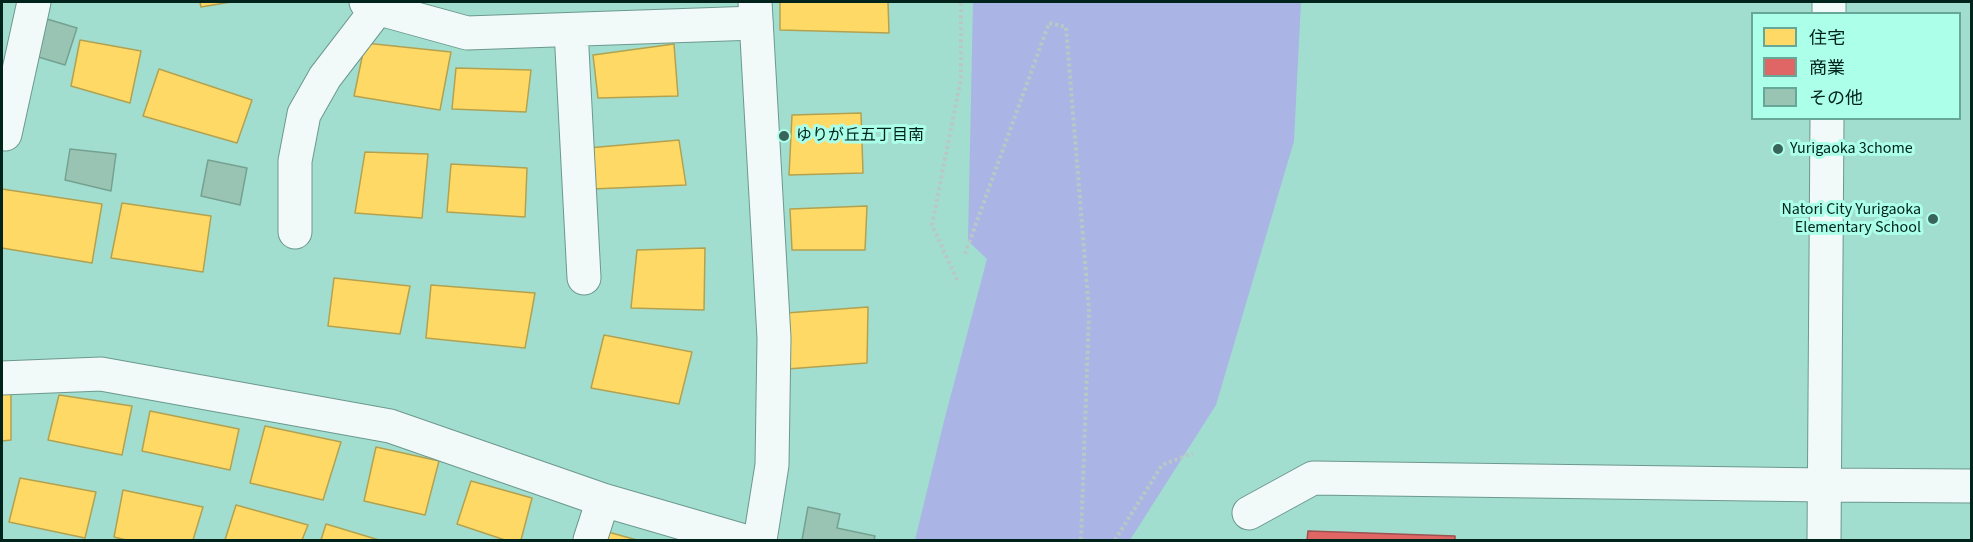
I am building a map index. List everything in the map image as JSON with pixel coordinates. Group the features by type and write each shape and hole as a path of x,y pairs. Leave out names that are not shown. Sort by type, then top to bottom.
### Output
{"street":[{"path":"5,134 34,2"},
{"path":"295,232 295,161 304,114 372,5 467,33 571,30 755,12 774,338 772,465 760,540"},
{"path":"571,30 584,278"},
{"path":"1824,540 1827,120"},
{"path":"2,378 101,374 390,426 603,500 741,540"},
{"path":"1249,513 1313,478 1971,486"},
{"path":"590,540 603,500"}],"path":[{"path":"957,280 932,225 961,78 961,2"},
{"path":"965,254 1049,23 1066,27 1089,311 1082,540"},
{"path":"1115,540 1162,465 1193,453"}],"shaded area":[{"path":"973,2 1301,2 1294,141 1216,405 1130,540 915,540 987,259 968,241"}],"building: 住宅":[{"path":"200,2 231,2 201,7"},
{"path":"780,2 888,2 889,33 780,30"},
{"path":"80,40 141,51 130,103 71,86"},
{"path":"365,43 451,52 440,110 354,96"},
{"path":"674,44 678,96 598,98 593,55"},
{"path":"456,68 531,70 526,112 452,109"},
{"path":"159,69 252,100 237,143 143,116"},
{"path":"861,113 863,173 789,175 792,115"},
{"path":"679,140 686,185 592,189 588,148"},
{"path":"365,152 428,154 422,218 355,213"},
{"path":"451,164 527,168 525,217 447,212"},
{"path":"2,189 102,204 92,263 2,248"},
{"path":"122,203 211,216 203,272 111,258"},
{"path":"867,206 865,250 792,250 790,209"},
{"path":"705,248 704,310 631,308 637,250"},
{"path":"334,278 410,286 400,334 328,326"},
{"path":"431,285 535,293 525,348 426,338"},
{"path":"868,307 867,363 787,369 786,313"},
{"path":"604,335 692,352 679,404 591,388"},
{"path":"11,391 11,440 2,441 2,392"},
{"path":"59,395 132,406 122,455 48,440"},
{"path":"150,411 239,429 230,470 142,451"},
{"path":"265,426 341,442 323,500 250,483"},
{"path":"376,447 439,461 425,515 364,501"},
{"path":"20,478 96,492 85,538 9,522"},
{"path":"471,481 532,498 521,540 505,540 457,524"},
{"path":"123,490 203,507 193,540 126,540 114,537"},
{"path":"236,505 308,525 302,540 225,540"},
{"path":"326,524 379,540 321,540"},
{"path":"608,532 637,540 605,540"}],"building: 商業":[{"path":"1308,531 1455,536 1455,540 1307,540"}],"building: その他":[{"path":"47,19 77,28 65,65 35,56"},
{"path":"70,149 116,154 111,191 65,180"},
{"path":"208,160 247,168 240,205 201,196"},
{"path":"808,507 840,514 837,528 875,536 874,540 802,540"}],"place":[{"name":"ゆりが丘五丁目南","path":"784,136"},
{"name":"Yurigaoka 3chome","path":"1778,149"},
{"name":"Natori City Yurigaoka Elementary School","path":"1933,219"}]}
